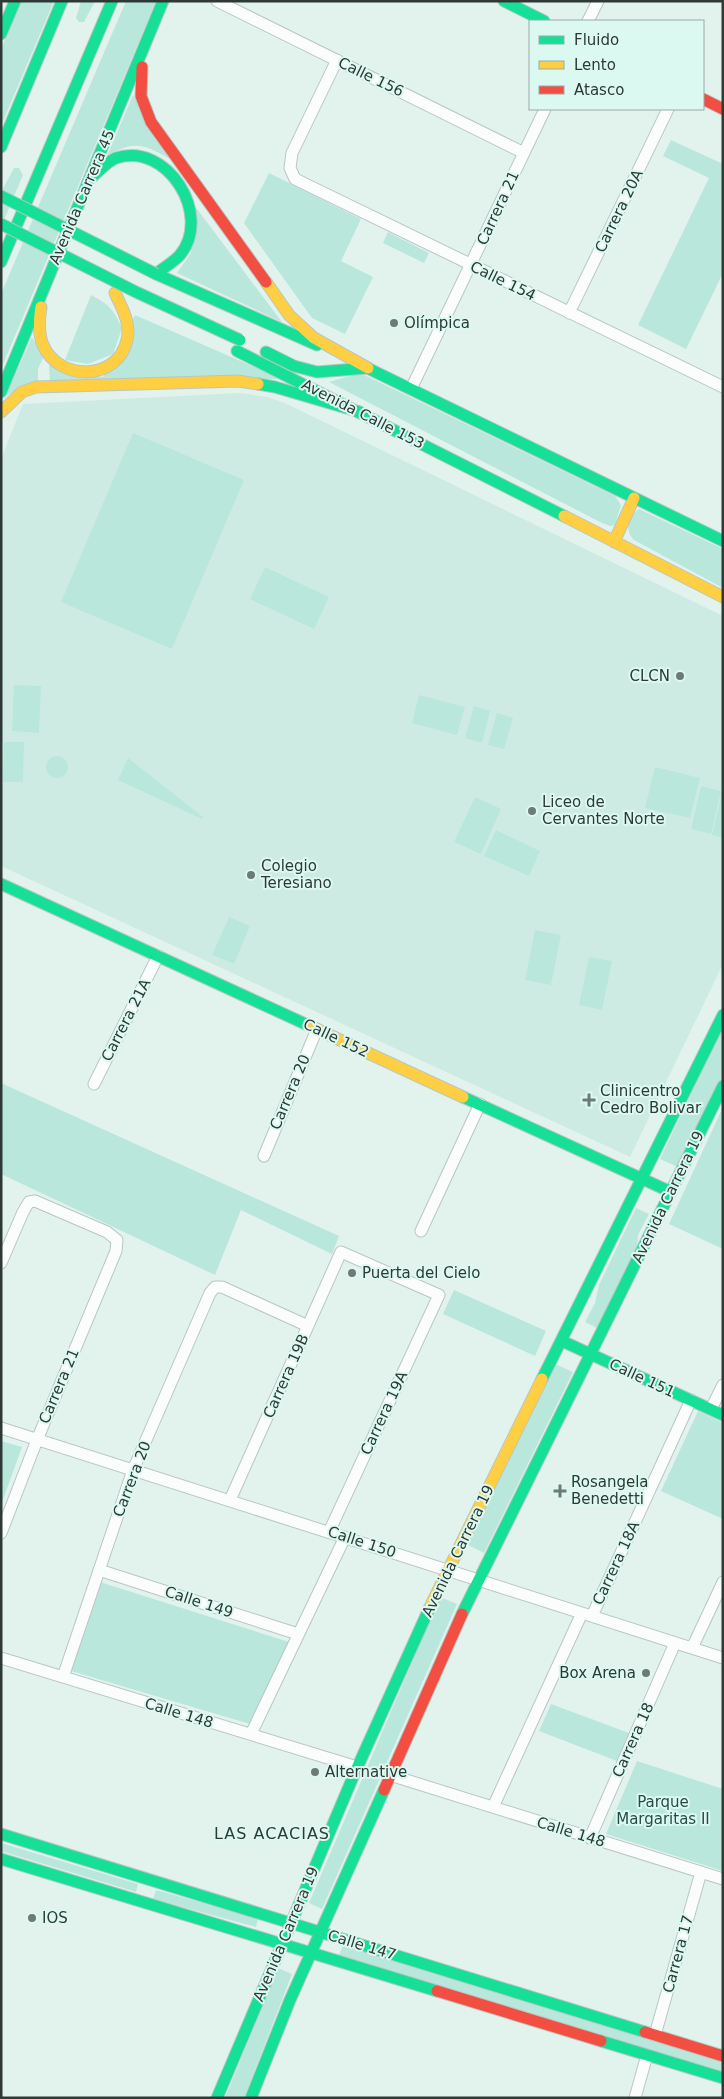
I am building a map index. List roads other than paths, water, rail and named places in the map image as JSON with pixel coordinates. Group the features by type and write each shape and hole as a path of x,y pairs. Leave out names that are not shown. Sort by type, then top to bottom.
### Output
{"main road":[{"path":"1,4 4,1"},
{"path":"1,34 15,1"},
{"path":"1,148 62,1"},
{"path":"1,262 112,1"},
{"name":"Avenida Carrera 45","path":"1,392 163,1"},
{"path":"504,1 542,20"},
{"path":"148,36 139,82 140,96 151,122 289,315 314,338 368,368"},
{"path":"704,100 723,109"},
{"path":"90,181 97,170 120,158 144,156 166,165 185,188 190,206 191,224 183,251 173,263 156,274"},
{"name":"Avenida Calle 153","path":"1,196 156,274 368,368 723,541"},
{"name":"Avenida Calle 153","path":"1,224 238,345 360,412 723,597"},
{"name":"Avenida Calle 153","path":"1,235 115,293 238,345 315,372 332,372 354,367 368,368"},
{"path":"42,294 39,325 43,347 54,361 63,367 77,372 90,373 104,369 117,360 125,348 129,323 124,306 115,293"},
{"path":"1,412 22,392 36,387 227,380 275,387 360,412"},
{"path":"614,542 634,498"},
{"name":"Calle 152","path":"1,884 671,1192"},
{"name":"Avenida Carrera 19","path":"217,2098 357,1767 448,1570 723,1015"},
{"name":"Avenida Carrera 19","path":"251,2098 282,2017 478,1579 723,1086"},
{"name":"Calle 151","path":"562,1341 723,1415"},
{"name":"Calle 147","path":"1,1834 723,2056"},
{"name":"Calle 147","path":"1,1859 723,2078"},
{"path":"144,1902 151,1880"}],"street":[{"name":"Calle 156","path":"217,1 524,153"},
{"path":"588,20 598,1"},
{"name":"Calle 154","path":"337,60 292,153 290,168 295,179 723,387"},
{"name":"Carrera 21","path":"411,389 545,110"},
{"name":"Carrera 20A","path":"569,312 668,110"},
{"name":"Carrera 21A","path":"94,1084 158,956"},
{"name":"Carrera 20","path":"264,1156 317,1029"},
{"path":"421,1231 480,1104"},
{"name":"Carrera 21","path":"1,1263 23,1212 30,1202 40,1202 106,1232 117,1240 116,1252 37,1440 1,1533"},
{"name":"Carrera 19A","path":"329,1532 439,1295 341,1252"},
{"name":"Carrera 19B","path":"230,1500 341,1252"},
{"name":"Carrera 20","path":"63,1677 133,1470 210,1293 215,1287 222,1287 308,1326"},
{"path":"712,1410 723,1385"},
{"name":"Carrera 18A","path":"493,1807 691,1400"},
{"name":"Calle 150","path":"1,1428 345,1536 723,1658"},
{"path":"251,1734 345,1536"},
{"name":"Calle 149","path":"99,1570 298,1634"},
{"path":"692,1648 723,1582"},
{"name":"Carrera 18","path":"590,1838 675,1643"},
{"name":"Calle 148","path":"1,1658 357,1767"},
{"name":"Calle 148","path":"390,1775 723,1879"},
{"name":"Carrera 17","path":"655,2036 700,1872"},
{"path":"634,2098 647,2055"}],"place":[{"name":"Olímpica","path":"394,323"},
{"name":"CLCN","path":"680,676"},
{"name":"Liceo de Cervantes Norte","path":"532,811"},
{"name":"Colegio Teresiano","path":"251,875"},
{"name":"Clinicentro Cedro Bolivar","path":"589,1100"},
{"name":"Puerta del Cielo","path":"352,1273"},
{"name":"Rosangela Benedetti","path":"560,1491"},
{"name":"Box Arena","path":"646,1673"},
{"name":"Alternative","path":"315,1772"},
{"name":"IOS","path":"32,1918"}],"district":[{"name":"LAS ACACIAS","path":"272,1833"}],"park label":[{"name":"Parque Margaritas II","path":"663,1810"}]}
